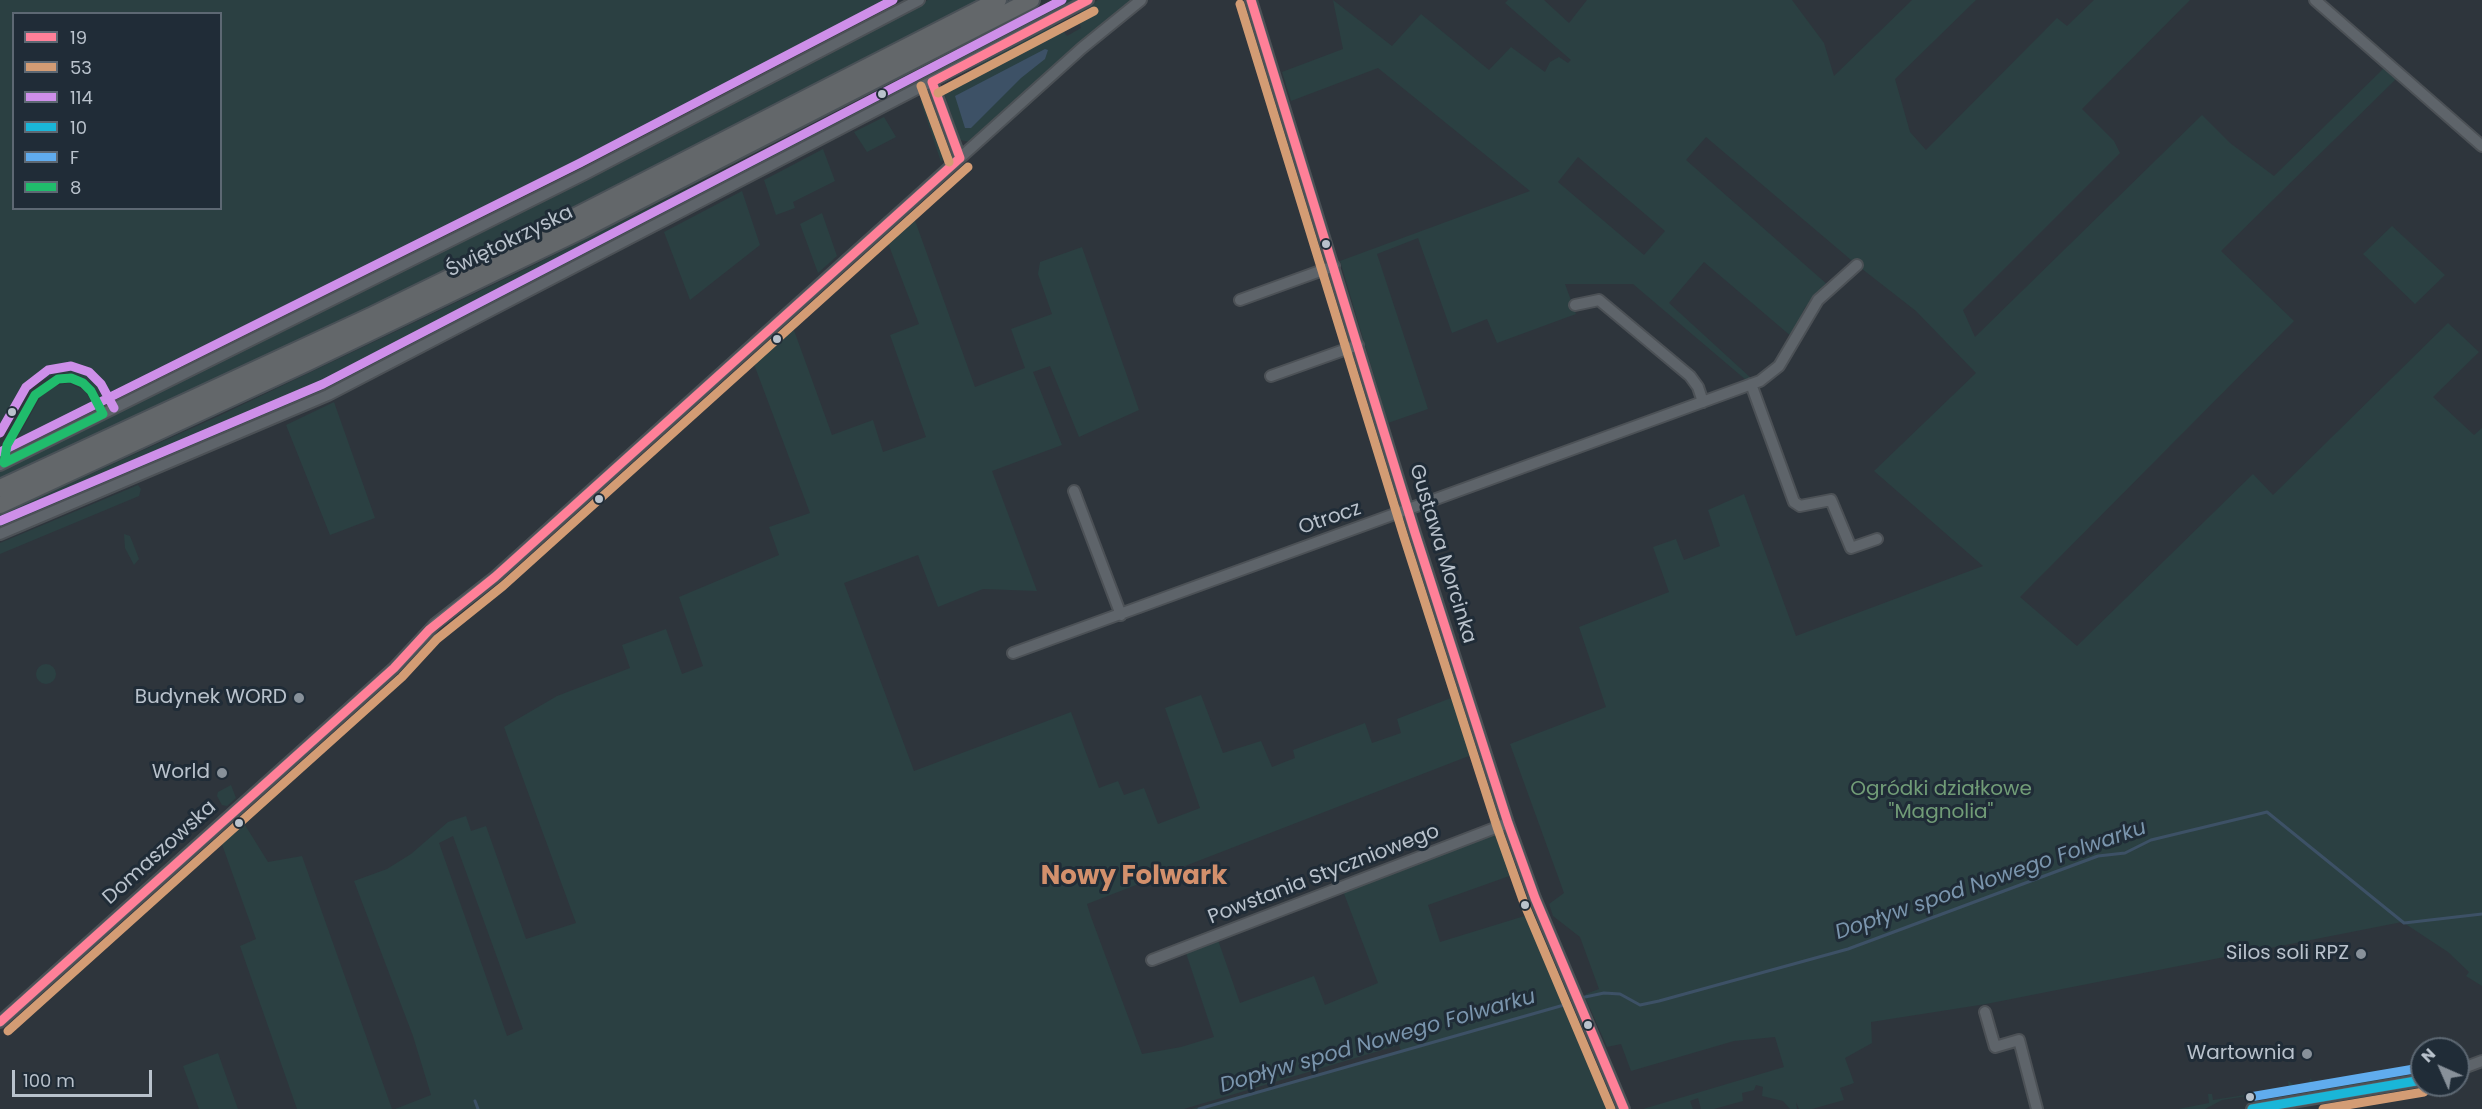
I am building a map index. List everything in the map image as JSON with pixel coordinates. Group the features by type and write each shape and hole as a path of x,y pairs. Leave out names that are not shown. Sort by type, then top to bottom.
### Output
{"highway":[{"name":"Świętokrzyska","path":"0,488 233,381 534,237 998,0"},
{"name":"Świętokrzyska","path":"0,505 304,364 571,236 1031,0"}],"street":[{"path":"0,465 585,174 919,0"},
{"path":"0,534 328,395 1088,0"},
{"name":"Domaszowska","path":"0,1022 394,668 435,624 487,584 1082,48 1141,0"},
{"name":"Gustawa Morcinka","path":"1251,0 1508,823 1531,887 1624,1109"},
{"path":"2315,0 2482,146"},
{"path":"932,82 960,158"},
{"path":"1857,265 1818,300 1779,366 1755,383 1794,502 1800,506 1831,500 1851,548 1877,539"},
{"path":"1240,300 1334,266"},
{"path":"1575,306 1599,300 1690,376 1698,387 1703,402"},
{"path":"1270,376 1358,345"},
{"name":"Otrocz","path":"1013,653 1755,383"},
{"path":"1074,491 1121,615"},
{"name":"Powstania Styczniowego","path":"1152,960 1508,823"},
{"path":"1985,1012 1995,1047 2019,1040 2037,1109"},
{"path":"2252,1109 2296,1105 2410,1082"}],"green space":[{"path":"0,0 896,0 513,198 103,401 89,382 68,373 57,374 26,390 0,438"},
{"path":"928,0 982,0 420,284 0,479 0,469 716,112"},
{"path":"1055,0 1077,0 342,382 0,529 0,515 221,415 528,268 753,156"},
{"path":"1098,0 1135,0 970,142 960,140 942,87 973,71 981,61 1047,26 1054,25 1061,28 1067,36 1081,28 1078,19 1081,10"},
{"name":"Ogródki działkowe \"Magnolia\"","path":"1333,0 1392,46 1421,14 1489,70 1511,47 1545,72 1550,62 1559,57 1568,63 1571,60 1505,3 1508,0 1544,0 1569,23 1587,0 1792,0 1824,43 1834,76 1912,0 1976,0 1895,79 1910,132 1926,150 2057,18 2067,26 2094,0 2190,0 2082,109 2114,141 2120,153 1963,310 1975,337 2202,115 2230,143 2274,176 2384,68 2396,79 2221,251 2294,321 2020,597 2077,646 2253,474 2273,495 2448,323 2479,352 2433,397 2474,435 2482,428 2482,986 2466,976 2469,972 2448,952 2401,921 1986,1004 1871,1022 1872,1043 1845,1058 1854,1083 1840,1088 1844,1100 1812,1109 1799,1109 1796,1102 1797,1109 1790,1109 1783,1101 1762,1096 1763,1087 1756,1085 1754,1090 1742,1093 1743,1101 1714,1109 1701,1109 1698,1098 1690,1101 1693,1109 1643,1109 1784,1067 1775,1037 1734,1041 1631,1071 1621,1044 1607,1047 1585,997 1586,994 1599,989 1580,937 1553,916 1549,904 1564,893 1510,744 1606,707 1579,627 1669,592 1653,547 1676,539 1684,560 1720,546 1708,510 1744,494 1796,636 1983,566 1874,471 1976,373 1916,311 1857,265 1706,137 1686,160 1829,286 1815,295 1804,309 1792,337 1704,262 1669,303 1752,379 1746,380 1633,284 1565,284 1576,314 1497,343 1487,319 1452,333 1418,238 1377,254 1428,409 1388,423 1340,261 1530,191 1378,68 1291,101 1282,72 1343,49","holes":["1578,157 1665,231 1644,255 1558,182"]},
{"path":"920,99 931,103 934,109 946,146 945,157 941,162"},
{"path":"884,117 896,137 867,152 854,132"},
{"path":"823,149 835,181 793,202 795,208 776,215 764,180"},
{"path":"742,191 760,245 690,300 664,232"},
{"path":"822,213 837,256 818,273 800,224"},
{"path":"913,215 975,387 1025,368 1011,329 1052,314 1038,274 1040,262 1082,247 1139,410 1079,437 1050,366 1033,372 1062,445 992,471 1037,591 983,589 938,607 918,555 844,583 914,771 1071,712 1099,788 1118,781 1124,795 1144,788 1158,824 1200,808 1165,708 1201,695 1223,753 1261,741 1272,767 1295,758 1293,750 1365,723 1372,743 1401,733 1397,719 1456,696 1474,754 1087,904 1142,1054 1181,1047 1214,1037 1186,953 1218,940 1240,1003 1314,976 1325,1005 1378,983 1343,891 1500,829 1515,874 1428,905 1440,942 1531,914 1569,1003 1549,1010 1566,1005 1606,1109 1191,1109 1401,1051 1399,1045 1184,1109 395,1109 431,1095 413,1036 354,881 387,869 411,854 448,822 466,816 471,831 486,826 526,939 576,923 504,727 557,696 630,668 622,645 666,629 682,674 703,666 679,597 779,555 769,527 810,513 752,359 791,322 832,435 873,420 883,452 926,437 890,335 919,324 886,238","holes":["453,836 523,1029 507,1036 439,843"]},
{"path":"2392,226 2445,275 2415,304 2363,254"},
{"path":"69,383 85,391 94,407 13,446 41,396 54,386"},
{"path":"334,402 375,518 330,535 286,425"},
{"path":"138,485 141,489 139,496 0,554 0,543"},
{"path":"124,534 130,536 139,559 134,565 125,548"},
{"path":"46,664 53,667 56,674 53,681 46,684 39,681 36,674 39,667"},
{"path":"231,785 236,798 227,806 222,805 217,796 218,792"},
{"path":"240,817 268,862 302,856 392,1109 297,1109 240,946 256,939 219,836"},
{"path":"218,1053 238,1109 199,1109 183,1066"},
{"path":"2395,1071 2392,1079 2316,1092 2309,1091 2306,1086 2311,1078 2313,1085"},
{"path":"2288,1081 2296,1086 2286,1090 2222,1100 2205,1109 2178,1109 2209,1103 2208,1094 2212,1094 2213,1100 2289,1088"}],"water":[{"path":"1045,49 1048,50 1045,59 1021,78 971,128 965,128 955,96"}],"waterway":[{"name":"Dopływ spod Nowego Folwarku","path":"1585,997 1604,993 1620,994 1640,1005 1659,1001 1848,949 2098,856 2125,853 2151,840 2267,812 2404,923 2482,914"},
{"name":"Dopływ spod Nowego Folwarku","path":"1199,1109 1564,1005"},
{"name":"Dopływ spod Nowego Folwarku","path":"475,1101 478,1109"}],"transit line":[{"name":"114","path":"0,452 580,163 893,0"},
{"name":"114","path":"0,521 323,384 1062,0"},
{"name":"19","path":"932,82 1088,0"},
{"name":"19","path":"1251,0 1415,533 1508,823 1535,898 1624,1109"},
{"name":"53","path":"1240,4 1404,537 1497,827 1524,903 1611,1109"},
{"name":"53","path":"938,93 1094,11"},
{"name":"19","path":"932,82 960,158"},
{"name":"53","path":"921,86 949,162"},
{"name":"19","path":"0,1022 394,668 429,630 495,577 960,158"},
{"name":"53","path":"8,1031 402,677 437,639 503,586 968,167"},
{"name":"114","path":"0,433 26,387 48,370 71,366 89,372 101,384 114,408"},
{"name":"8","path":"71,378 83,383 91,391 103,414 4,463 7,445 35,395 58,379 71,378"},
{"name":"F","path":"2250,1097 2410,1070"},
{"name":"10","path":"2252,1109 2410,1082"},
{"name":"53","path":"2323,1109 2410,1094"}],"place":[{"name":"Budynek WORD","path":"299,698"},
{"name":"World","path":"222,773"},
{"name":"Silos soli RPZ","path":"2361,954"},
{"name":"Wartownia","path":"2307,1054"}],"district":[{"name":"Nowy Folwark","path":"1134,877"}]}
